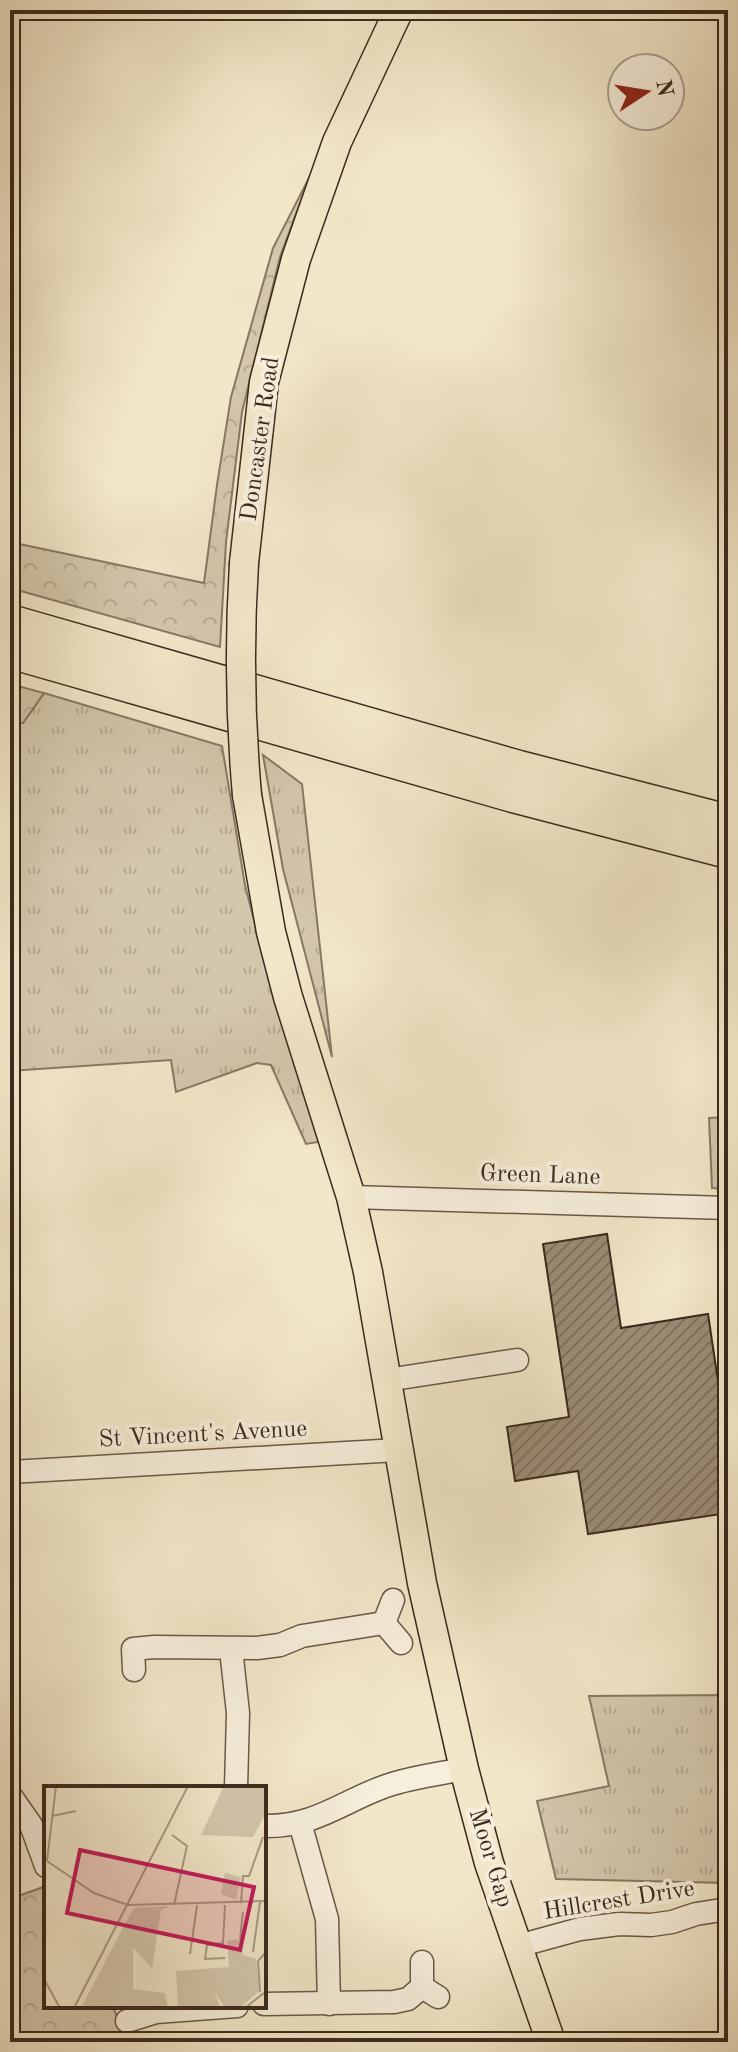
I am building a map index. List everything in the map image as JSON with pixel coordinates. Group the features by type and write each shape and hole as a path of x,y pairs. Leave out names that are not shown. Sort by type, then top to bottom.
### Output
{"highway":[{"path":"10,621 519,767 728,821"},
{"path":"10,652 513,796 728,852"}],"main road":[{"name":"Doncaster Road","path":"351,1197 288,997 271,932 247,795 240,677 241,611 264,382 296,259 337,142 399,10"},
{"name":"Moor Gap","path":"351,1197 368,1272 422,1583 464,1769 489,1863 551,2042"}],"street":[{"name":"Green Lane","path":"351,1197 728,1208"},
{"path":"387,1380 517,1360"},
{"name":"St Vincent's Avenue","path":"10,1472 398,1450"},
{"path":"384,1623 393,1600"},
{"path":"384,1623 401,1643"},
{"path":"132,1649 267,1647 302,1636 384,1623"},
{"path":"231,1649 238,1713 236,1786"},
{"path":"266,1826 300,1823 399,1782 464,1769"},
{"path":"10,1795 31,1825 43,1851"},
{"path":"300,1823 327,1919 329,2004"},
{"name":"Hillcrest Drive","path":"518,1946 580,1929 619,1924 651,1925 728,1909"},
{"path":"266,2004 394,2002 408,1999 430,1992 422,1962"},
{"path":"127,2021 156,2012 185,2008"}],"green space":[{"path":"310,176 280,257 242,412 226,542 220,647 10,588 10,542 204,583 231,397 273,248"},
{"path":"10,684 44,693 23,723 10,721"},
{"path":"44,693 222,746 245,885 275,1003 324,1141 306,1144 271,1065 257,1063 176,1092 171,1060 10,1071 10,721 23,723"},
{"path":"263,755 302,784 332,1057 283,869"},
{"path":"728,1117 728,1189 712,1188 709,1118"},
{"path":"728,1695 728,1883 556,1879 537,1801 609,1786 589,1696"},
{"path":"44,1887 44,2008 114,2008 126,2042 10,2042 10,1899"}],"building":[{"path":"607,1234 621,1328 708,1314 728,1448 728,1513 588,1534 578,1471 515,1481 507,1427 569,1417 543,1244"}]}
